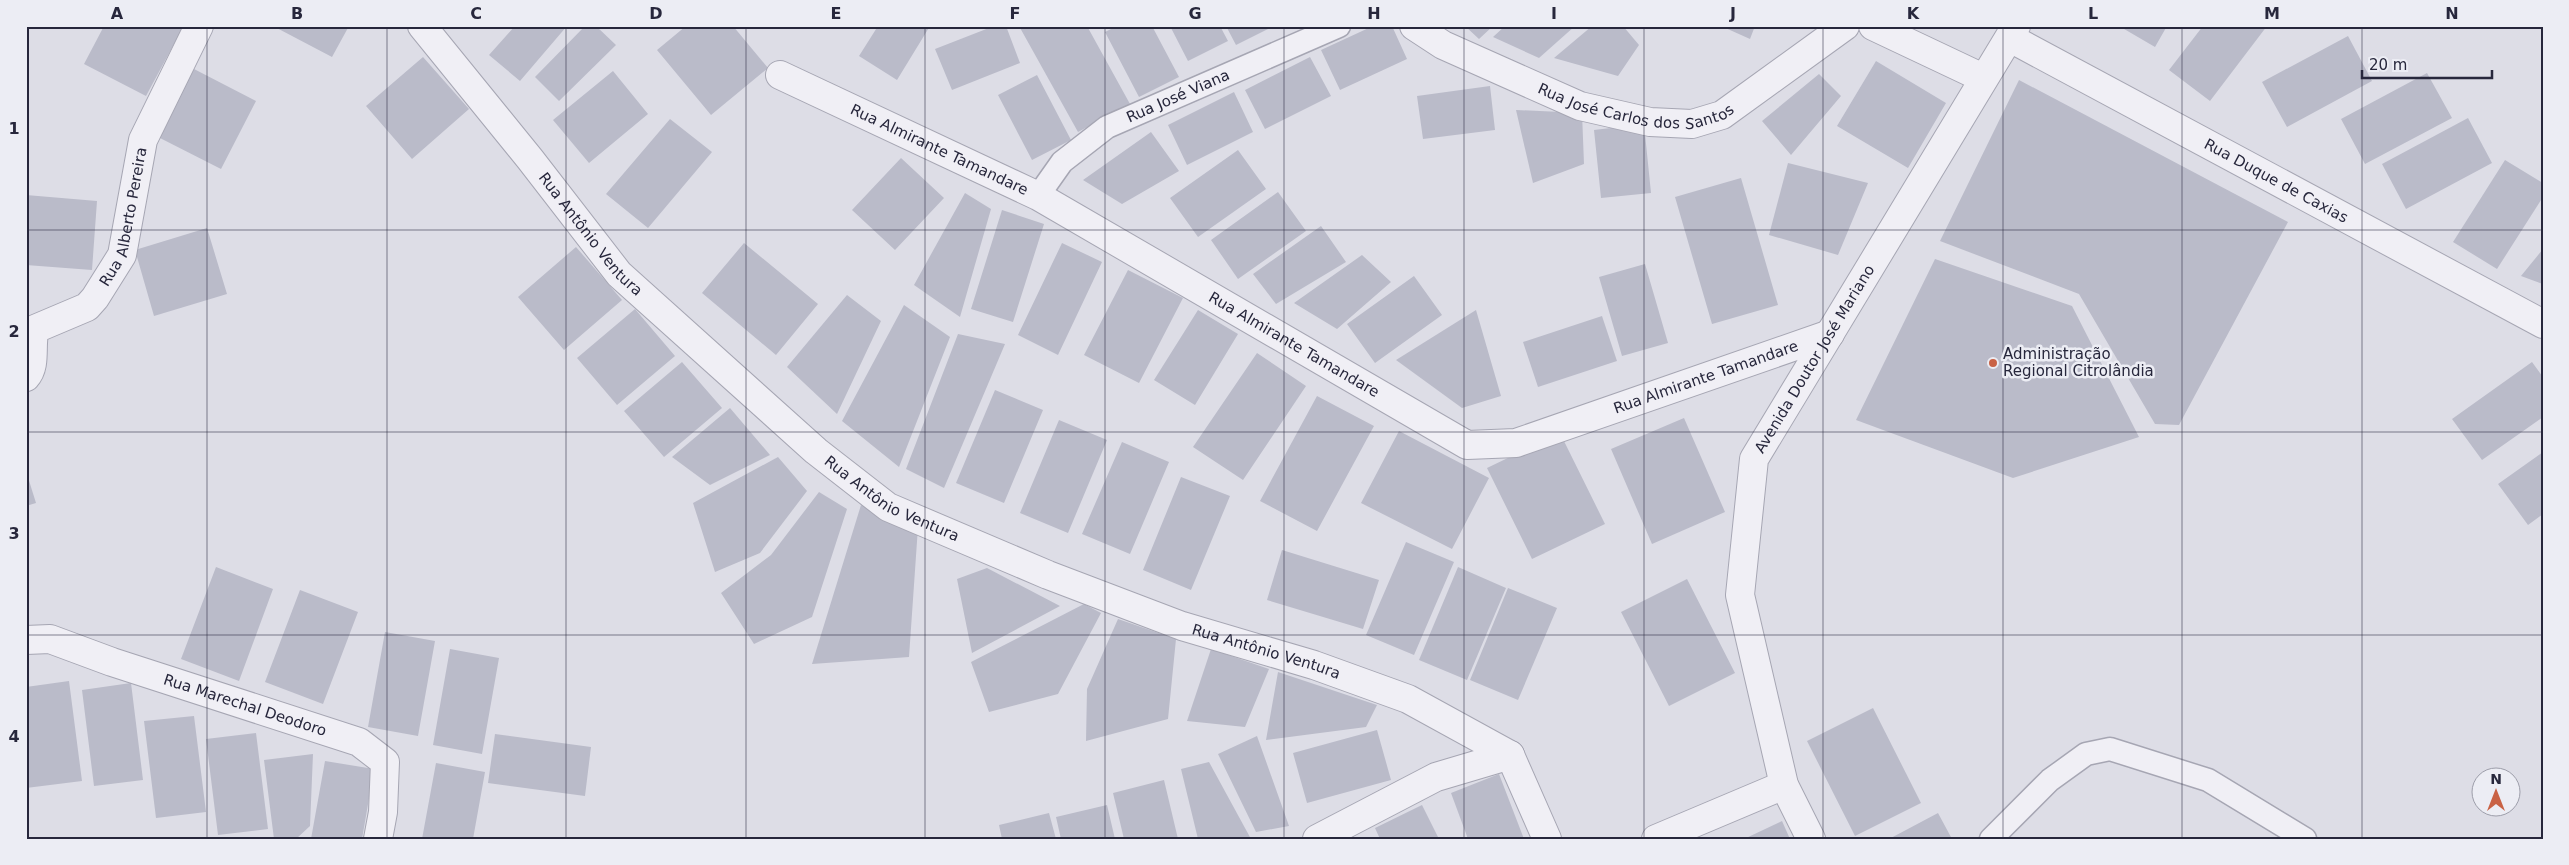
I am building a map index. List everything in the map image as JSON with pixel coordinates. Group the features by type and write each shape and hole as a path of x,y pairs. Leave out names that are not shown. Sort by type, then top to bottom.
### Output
{"street":[{"name":"Rua Alberto Pereira","path":"26,377 32,368 32,339 35,329 87,307 95,298 122,255 143,140 199,26"},
{"name":"Rua Antônio Ventura","path":"422,26 530,159 619,274 816,451 888,507 1048,575 1182,626 1314,664 1408,699 1510,755"},
{"name":"Rua José Carlos dos Santos","path":"1414,26 1443,45 1580,106 1650,122 1692,124 1722,115 1844,26"},
{"path":"1873,26 1983,78"},
{"name":"Avenida Doutor José Mariano","path":"1811,839 1784,785 1740,595 1754,459 1983,78 2013,32"},
{"name":"Rua Duque de Caxias","path":"2013,32 2543,324"},
{"name":"Rua Almirante Tamandare","path":"780,75 1038,196 1468,445 1516,443 1830,334"},
{"name":"Rua Marechal Deodoro","path":"26,640 50,639 359,742 385,762 383,812 378,839"},
{"path":"1317,839 1436,777 1510,755 1547,839"},
{"path":"1656,839 1784,785"}],"lane":[{"name":"Rua José Viana","path":"1038,196 1062,162 1107,127 1339,26"},
{"path":"1991,839 2050,780 2086,754 2110,749 2208,780 2305,839"}],"building":[{"path":"104,26 177,26 182,29 146,96 84,64"},
{"path":"273,26 349,26 332,57"},
{"path":"515,26 567,26 520,81 489,55"},
{"path":"585,26 596,26 616,45 559,101 535,77"},
{"path":"686,26 733,26 768,68 711,115 657,50"},
{"path":"878,26 930,26 897,80 859,56"},
{"path":"994,26 1006,26 1020,63 952,90 935,49"},
{"path":"1019,26 1087,26 1130,104 1078,132"},
{"path":"1117,26 1152,26 1179,77 1139,97 1105,32"},
{"path":"1170,26 1220,26 1228,41 1188,61"},
{"path":"1226,26 1274,26 1236,45"},
{"path":"1373,26 1392,26 1407,59 1340,90 1321,50"},
{"path":"1465,26 1493,26 1479,39"},
{"path":"1505,26 1575,26 1539,58 1493,37"},
{"path":"1592,26 1623,26 1639,45 1618,76 1554,58"},
{"path":"1721,26 1755,26 1750,39"},
{"path":"2119,26 2167,26 2155,47"},
{"path":"2203,26 2267,26 2210,101 2169,70"},
{"path":"2348,36 2372,81 2287,127 2262,82"},
{"path":"423,57 469,109 412,159 366,106"},
{"path":"1310,57 1331,96 1265,129 1245,90"},
{"path":"1876,61 1946,103 1908,168 1837,126"},
{"path":"194,69 256,101 221,169 158,137"},
{"path":"613,71 648,114 589,163 553,120"},
{"path":"2427,73 2452,118 2365,164 2341,119"},
{"path":"1819,74 1841,96 1791,155 1762,121"},
{"path":"1037,75 1071,140 1032,160 998,95"},
{"path":"2019,80 2288,222 2179,425 2155,424 2079,294 1940,241"},
{"path":"1490,86 1495,130 1423,139 1417,96"},
{"path":"1234,92 1253,132 1187,165 1168,125"},
{"path":"1516,110 1582,113 1584,164 1533,183"},
{"path":"2468,118 2492,163 2406,209 2382,164"},
{"path":"670,119 712,152 648,228 606,194"},
{"path":"1644,124 1651,193 1601,198 1594,130"},
{"path":"1151,132 1179,171 1122,204 1083,180"},
{"path":"1238,150 1266,189 1198,237 1170,198"},
{"path":"901,158 944,198 895,250 852,210"},
{"path":"2505,160 2543,183 2543,197 2497,269 2453,242"},
{"path":"1788,163 1868,183 1838,255 1769,235"},
{"path":"1741,178 1778,305 1712,324 1675,197"},
{"path":"1278,192 1306,231 1238,279 1211,240"},
{"path":"965,193 991,209 960,317 914,285"},
{"path":"26,195 97,201 92,270 26,265"},
{"path":"1002,210 1044,224 1013,322 971,309"},
{"path":"1321,226 1346,262 1276,304 1253,274"},
{"path":"207,228 227,294 154,316 135,250"},
{"path":"744,243 818,304 776,355 702,293"},
{"path":"1062,243 1102,262 1058,355 1018,335"},
{"path":"576,247 622,300 564,350 518,297"},
{"path":"2543,249 2543,284 2521,276"},
{"path":"1362,255 1391,282 1337,329 1294,303"},
{"name":"Administração Regional Citrolândia","path":"1935,259 2072,306 2139,437 2013,478 1856,420"},
{"path":"1645,264 1668,343 1622,356 1599,277"},
{"path":"1128,270 1183,298 1139,383 1084,355"},
{"path":"1414,276 1442,315 1375,363 1347,324"},
{"path":"847,295 881,321 837,414 787,367"},
{"path":"904,305 950,337 899,467 842,421"},
{"path":"635,309 675,356 617,405 577,358"},
{"path":"1198,310 1238,334 1195,405 1154,380"},
{"path":"1476,310 1501,396 1462,408 1396,360"},
{"path":"1602,316 1617,361 1538,387 1523,342"},
{"path":"958,334 1005,344 944,488 906,469"},
{"path":"1257,353 1306,386 1243,480 1193,447"},
{"path":"682,362 722,408 664,457 624,411"},
{"path":"2532,362 2543,377 2543,417 2482,460 2452,419"},
{"path":"995,390 1043,410 1004,503 956,483"},
{"path":"1317,396 1374,426 1317,531 1260,501"},
{"path":"730,408 770,455 710,485 672,457"},
{"path":"1684,418 1725,512 1652,544 1611,449"},
{"path":"1059,420 1107,440 1068,533 1020,513"},
{"path":"1399,431 1489,478 1452,549 1361,503"},
{"path":"1560,433 1605,524 1532,559 1487,468"},
{"path":"1122,442 1169,462 1130,554 1082,534"},
{"path":"2543,452 2543,514 2528,525 2498,484"},
{"path":"778,457 807,491 760,553 715,572 693,503"},
{"path":"26,471 36,503 26,506"},
{"path":"1181,477 1230,496 1191,590 1143,570"},
{"path":"819,492 847,509 812,617 754,644 721,593 771,555"},
{"path":"861,505 918,527 909,657 812,664"},
{"path":"1406,542 1454,562 1414,655 1366,635"},
{"path":"1282,550 1379,580 1363,629 1267,600"},
{"path":"216,567 273,589 239,681 181,659"},
{"path":"1458,567 1506,588 1467,680 1419,660"},
{"path":"987,568 1060,606 972,653 957,579"},
{"path":"1687,579 1735,673 1669,706 1621,612"},
{"path":"1508,588 1557,608 1518,700 1470,680"},
{"path":"300,590 358,612 323,704 265,682"},
{"path":"1084,604 1101,613 1058,694 989,712 971,662"},
{"path":"1118,619 1176,639 1168,719 1086,741 1087,689"},
{"path":"385,632 435,641 418,736 368,727"},
{"path":"450,649 499,658 482,754 433,745"},
{"path":"1211,649 1269,669 1245,727 1187,721"},
{"path":"1278,672 1377,705 1366,727 1266,740"},
{"path":"69,681 82,781 26,788 26,687"},
{"path":"131,683 143,780 94,786 82,690"},
{"path":"1873,708 1921,803 1855,836 1807,741"},
{"path":"194,716 206,812 156,818 144,721"},
{"path":"1377,730 1391,780 1307,803 1293,753"},
{"path":"256,733 268,829 218,835 206,739"},
{"path":"495,734 591,747 585,796 488,783"},
{"path":"1257,736 1289,826 1256,832 1218,754"},
{"path":"313,754 310,826 296,839 274,839 264,760"},
{"path":"325,761 374,769 362,839 311,839"},
{"path":"1209,762 1251,839 1198,839 1181,769"},
{"path":"436,763 485,772 473,839 422,839"},
{"path":"1499,774 1524,839 1468,839 1451,793"},
{"path":"1164,780 1178,839 1124,839 1113,793"},
{"path":"1107,805 1115,839 1061,839 1056,817"},
{"path":"1422,805 1439,839 1380,839 1375,828"},
{"path":"1049,813 1056,839 1002,839 999,825"},
{"path":"1938,813 1952,839 1889,839"},
{"path":"1782,821 1790,839 1744,839"}],"place":[{"name":"Administração Regional Citrolândia","path":"1993,363"}]}
